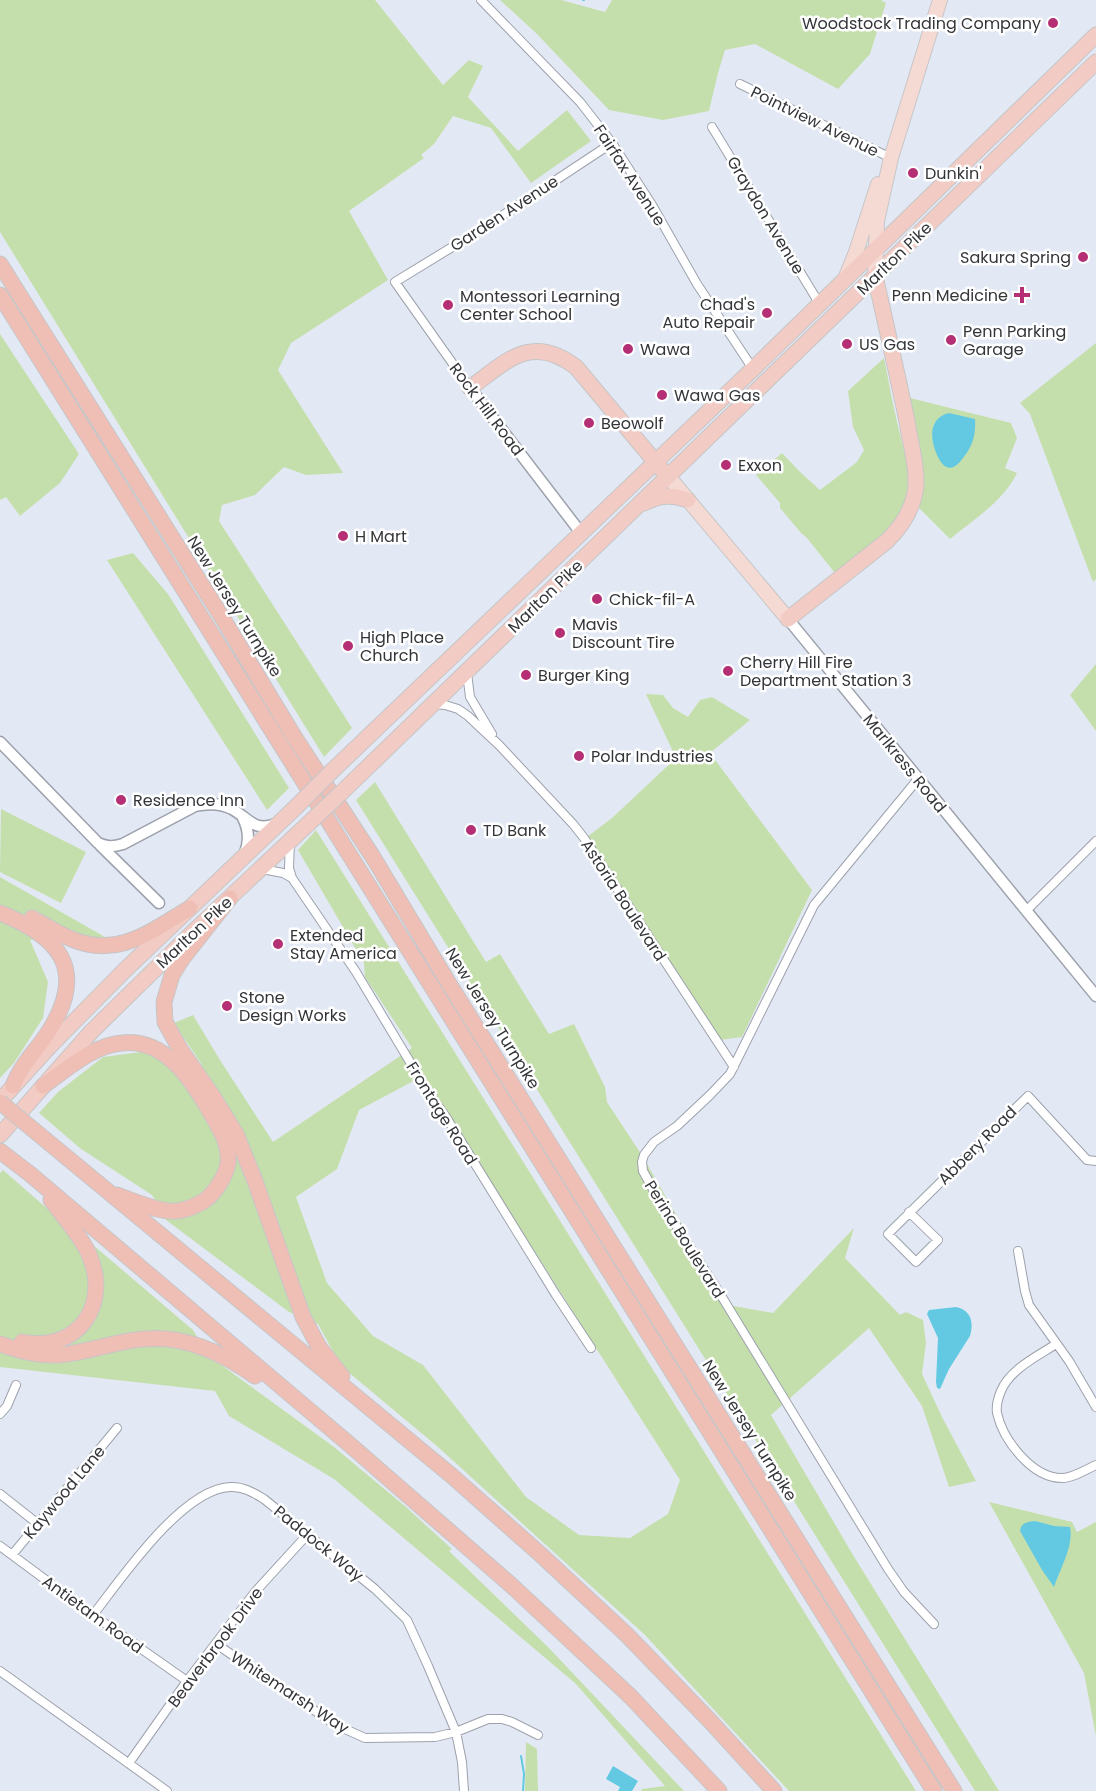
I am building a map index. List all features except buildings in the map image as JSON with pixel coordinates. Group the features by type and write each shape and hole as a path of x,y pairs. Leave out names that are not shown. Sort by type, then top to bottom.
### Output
{"highway":[{"name":"Marlton Pike","path":"0,1102 124,971 753,369 1096,35"},
{"name":"Marlton Pike","path":"0,1135 92,1031 192,933 308,825 1096,62"},
{"name":"New Jersey Turnpike","path":"0,264 220,614 295,738 373,857 454,992 954,1791"},
{"path":"788,619 888,541 900,529 913,502 916,484 915,466 875,276"},
{"path":"0,295 934,1791"},
{"path":"470,388 515,356 527,352 539,351 564,358 576,367 668,476"},
{"path":"634,509 653,498 665,495 688,500"},
{"path":"230,898 172,975 164,1002 165,1022 236,1134 303,1317 314,1338 326,1357 374,1412"},
{"path":"0,903 18,910 69,938 94,946 106,947 130,942 190,908"},
{"path":"0,913 21,921 51,943 60,955 68,983 60,1011 51,1029 25,1063 13,1086"},
{"path":"43,1086 81,1059 99,1050 121,1042 133,1042 156,1049 167,1056 182,1070 205,1102 224,1138 228,1164 215,1190 207,1199 192,1208 170,1211 109,1192"},
{"path":"0,1102 452,1476 524,1540 627,1635 774,1791"},
{"path":"0,1151 349,1444 511,1584 651,1717 719,1791"},
{"path":"0,1334 34,1344 55,1342 81,1327 94,1298 96,1278 88,1252 30,1174"},
{"path":"0,1344 22,1351 60,1355 147,1338 188,1343 213,1351 241,1366 349,1444"}],"main road":[{"path":"875,276 877,221 891,158 940,0"},
{"path":"845,279 881,174 891,158"},
{"name":"Marlkress Road","path":"668,476 788,619"}],"street":[{"name":"Fairfax Avenue","path":"481,0 579,102 612,143 652,205 697,284 753,369"},
{"name":"Pointview Avenue","path":"740,84 891,158"},
{"name":"Graydon Avenue","path":"712,128 819,303"},
{"name":"Garden Avenue","path":"395,282 485,227 612,143"},
{"name":"Rock Hill Road","path":"395,282 470,388 581,533"},
{"name":"Marlkress Road","path":"788,619 1096,996"},
{"name":"Astoria Boulevard","path":"467,671 470,697 499,745"},
{"name":"Astoria Boulevard","path":"432,704 458,709 468,716 499,745 584,838 734,1067"},
{"path":"0,742 159,903"},
{"name":"Perina Boulevard","path":"918,779 814,905 734,1067 710,1095 677,1126 654,1142 644,1155 642,1162 643,1171 654,1191 722,1297 888,1569 904,1592 934,1624"},
{"path":"98,843 111,847 123,844 195,806 207,803 234,810 251,824 272,825 281,821"},
{"path":"239,861 246,850 248,838 248,829 243,818"},
{"name":"Frontage Road","path":"290,841 289,867 292,878 356,972 425,1087 591,1348"},
{"path":"1027,910 1096,842"},
{"path":"262,868 283,873 292,878"},
{"name":"Abbery Road","path":"909,1212 938,1240 916,1262 888,1234 909,1212 1028,1096 1087,1160 1096,1161"},
{"path":"1018,1251 1029,1305 1096,1407"},
{"path":"1056,1344 1018,1369 1007,1380 997,1403 997,1414 1017,1452 1026,1463 1044,1475 1064,1478 1096,1465"},
{"path":"0,1414 7,1406 16,1385"},
{"name":"Kaywood Lane","path":"12,1555 117,1428"},
{"name":"Paddock Way","path":"93,1615 157,1534 202,1496 229,1486 253,1492 375,1589 407,1620 456,1732 462,1762 464,1791"},
{"path":"0,1494 38,1524"},
{"name":"Beaverbrook Drive","path":"129,1763 187,1681 255,1592 307,1535"},
{"name":"Antietam Road","path":"0,1546 187,1681"},
{"name":"Whitemarsh Way","path":"216,1644 336,1725 365,1738 435,1737 456,1732 488,1719 512,1722 538,1735"},
{"path":"0,1671 167,1791"}],"green space":[{"path":"0,0 375,0 443,85 469,60 483,66 468,97 518,151 567,110 591,141 531,183 491,128 453,116 434,144 421,155 424,158 349,211 388,280 291,343 278,370 343,473 306,475 284,467 255,495 222,505 219,521 352,728 324,757 0,232"},
{"path":"500,0 561,0 605,12 612,0 881,0 886,3 870,54 838,89 755,44 725,50 709,111 663,120 609,110 537,34"},
{"path":"0,334 79,454 60,483 20,516 6,497 0,500"},
{"path":"1096,343 1096,579 1093,582 1030,414 1020,403"},
{"path":"884,358 907,463 908,491 897,519 886,533 835,573 780,508 780,503 756,475 782,453 820,490 857,462 864,450 853,427 848,391"},
{"path":"910,398 1011,423 1017,438 1005,468 1017,473 1011,483 996,501 950,539 918,507 923,475"},
{"path":"133,553 168,594 289,788 267,810 107,560"},
{"path":"1096,664 1096,731 1070,695"},
{"path":"646,694 663,695 673,708 688,717 700,700 712,697 750,720 710,753 812,890 742,1037 720,1040 587,837 612,818 676,758"},
{"path":"375,782 486,962 500,954 549,1034 574,1024 605,1087 607,1102 643,1157 728,1305 773,1313 854,1228 845,1258 900,1315 906,1312 923,1320 926,1343 922,1374 976,1481 949,1487 922,1406 869,1328 771,1415 853,1555 999,1791 975,1791 356,800"},
{"path":"1,809 86,852 61,903 0,872"},
{"path":"316,830 916,1791 789,1791 645,1635 438,1447 341,1366 318,1324 289,1312 166,1220 152,1195 81,1149 39,1113 58,1092 103,1057 141,1052 202,1065 174,1023 193,1015 273,1142 412,1048 365,977 364,963 298,850","holes":["423,1076 680,1480 668,1514 630,1538 579,1535 526,1497 423,1365 373,1336 327,1283 296,1197 337,1169 359,1110"]},
{"path":"0,877 105,937 30,940 48,982 43,1018 14,1063 0,1078"},
{"path":"3,1170 193,1330 209,1356 334,1447 406,1507 452,1549 449,1551 548,1647 684,1791 641,1791 665,1786 576,1684 334,1479 229,1416 215,1391 0,1367 0,1173"},
{"path":"989,1502 1072,1522 1077,1532 1096,1522 1096,1736 1084,1673"},
{"path":"526,1742 537,1749 538,1791 525,1791"}],"water":[{"path":"949,413 975,419 975,424 969,449 956,466 949,468 940,460 935,449 932,430 937,419"},
{"path":"956,1307 965,1311 970,1317 971,1331 940,1389 937,1388 936,1382 938,1338 927,1314 929,1310"},
{"path":"1035,1521 1070,1527 1068,1550 1054,1587 1020,1531 1025,1523"},
{"path":"613,1766 638,1781 632,1791 618,1791 620,1787 606,1779"}],"waterway":[{"path":"521,1756 524,1774 523,1791"}],"place":[{"name":"Woodstock Trading Company","path":"1053,23"},
{"name":"Dunkin'","path":"913,173"},
{"name":"Sakura Spring","path":"1083,257"},
{"name":"Penn Medicine","path":"1022,295"},
{"name":"Montessori Learning Center School","path":"448,305"},
{"name":"Chad's Auto Repair","path":"767,313"},
{"name":"Penn Parking Garage","path":"951,340"},
{"name":"US Gas","path":"847,344"},
{"name":"Wawa","path":"628,349"},
{"name":"Wawa Gas","path":"662,395"},
{"name":"Beowolf","path":"589,423"},
{"name":"Exxon","path":"726,465"},
{"name":"H Mart","path":"343,536"},
{"name":"Chick-fil-A","path":"597,599"},
{"name":"Mavis Discount Tire","path":"560,633"},
{"name":"High Place Church","path":"348,646"},
{"name":"Cherry Hill Fire Department Station 3","path":"728,671"},
{"name":"Burger King","path":"526,675"},
{"name":"Polar Industries","path":"579,756"},
{"name":"Residence Inn","path":"121,800"},
{"name":"TD Bank","path":"471,830"},
{"name":"Extended Stay America","path":"278,944"},
{"name":"Stone Design Works","path":"227,1006"}]}
